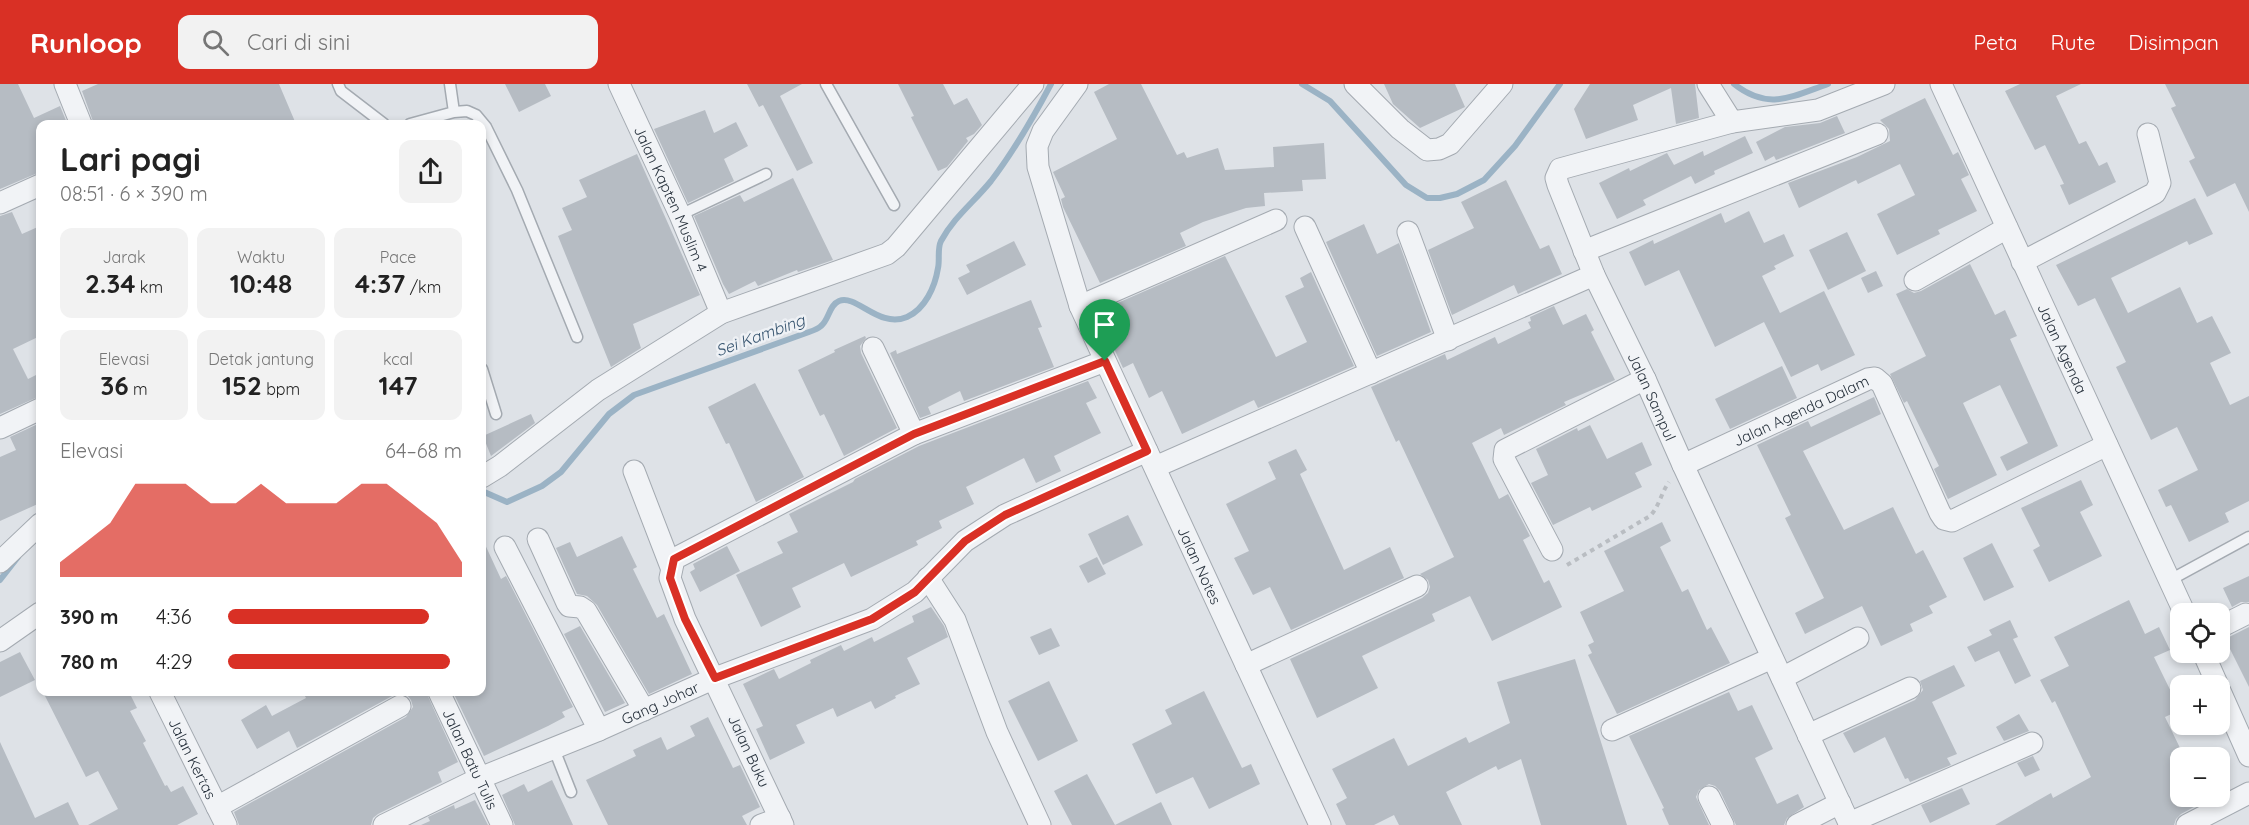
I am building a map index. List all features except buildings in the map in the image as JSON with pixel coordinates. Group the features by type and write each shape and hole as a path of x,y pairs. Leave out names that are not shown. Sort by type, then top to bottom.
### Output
{"street":[{"path":"66,84 80,120"},
{"name":"Jalan Kapten Muslim 4","path":"619,84 680,215 721,313"},
{"path":"486,475 598,390 721,313 887,254 896,247 1033,84"},
{"name":"Jalan Notes","path":"1077,84 1044,130 1038,146 1038,167 1080,306 1320,825"},
{"path":"1355,84 1400,129 1427,150 1439,149 1450,144 1503,84"},
{"path":"1708,84 1732,122 1818,110 1884,84"},
{"name":"Jalan Agenda","path":"1941,84 2181,603"},
{"name":"Jalan Sampul","path":"1732,122 1560,169 1556,178 1594,275 1645,380 1850,824"},
{"path":"1584,251 1876,134"},
{"path":"2022,262 2155,193 2160,183 2148,134"},
{"path":"0,203 36,187"},
{"path":"1080,306 1276,220"},
{"path":"1305,227 1371,373"},
{"path":"1915,280 2007,228"},
{"path":"1408,232 1448,340"},
{"name":"Gang Johar","path":"384,825 480,778 599,730 715,678 872,619 915,592 965,541 1005,515 1371,373 1594,275"},
{"path":"873,348 914,434"},
{"path":"671,567 674,559 680,554 914,434 1105,361"},
{"name":"Jalan Agenda Dalam","path":"1683,465 1868,379 1875,378 1882,384 1940,513 1948,521 2107,445"},
{"path":"1552,550 1504,459 1505,450 1645,380"},
{"path":"0,428 36,411"},
{"name":"Jalan Buku","path":"634,471 671,567 670,578 685,619 715,678 775,823"},
{"path":"0,562 36,528"},
{"path":"538,539 567,603 569,606 586,611 644,710"},
{"path":"505,547 599,730"},
{"path":"928,578 956,620 997,732 1040,825"},
{"path":"1246,665 1418,586"},
{"path":"2230,622 2246,614"},
{"path":"0,641 36,616"},
{"path":"1782,678 1858,638"},
{"path":"1612,730 1772,658"},
{"path":"1808,735 1910,688"},
{"name":"Jalan Kertas","path":"162,696 222,816"},
{"name":"Jalan Batu Tulis","path":"441,696 502,825"},
{"path":"222,816 400,706"},
{"path":"2230,708 2245,734 2249,756"},
{"path":"1850,824 2032,743"},
{"path":"2187,825 2249,793"},
{"path":"1709,797 1723,825"},
{"path":"1797,825 1840,803"}],"lane":[{"path":"338,84 341,91 379,120"},
{"path":"450,84 454,112"},
{"path":"825,84 894,205"},
{"path":"425,120 467,111 480,120"},
{"path":"486,127 517,190 577,337"},
{"path":"680,215 766,174"},
{"path":"486,382 496,414"},
{"path":"2170,580 2249,537"},
{"path":"554,749 571,792"}],"path":[{"path":"1552,550 1561,563 1569,565 1650,516 1656,509 1661,492 1683,465"}],"waterway":[{"name":"Sei Kambing","path":"486,493 507,502 542,486 561,472 609,414 634,395 815,330 824,323 833,306 839,301 853,302 887,319 907,317 919,309 934,283 939,265 941,241 952,224 985,189 999,170 1023,134 1051,84"},
{"name":"Sei Kambing","path":"1302,84 1330,101 1406,185 1427,198 1457,194 1484,180 1515,146 1560,84"},
{"name":"Sei Kambing","path":"1734,84 1746,92 1769,99 1791,97 1828,84"},
{"name":"Sei Kambing","path":"0,580 18,557"}],"route":[{"path":"1105,361 1147,451 1005,515 965,541 915,592 872,619 848,630 715,678 685,619 670,578 674,559 680,554 914,434 1105,361"}]}
